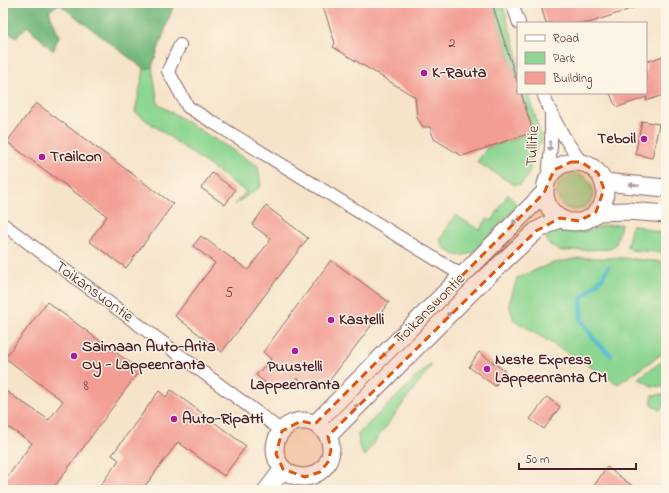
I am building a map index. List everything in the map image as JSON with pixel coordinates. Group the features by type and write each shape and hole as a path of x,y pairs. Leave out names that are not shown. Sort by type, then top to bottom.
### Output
{"main road":[{"path":"581,162 590,166 598,173 603,182 604,198 596,212 589,218 579,221 570,221 560,218 549,207 546,185 554,170 562,164 581,162"},
{"path":"603,182 666,188"},
{"name":"Toikansuontie","path":"315,424 463,276 546,185"},
{"path":"596,212 628,211 666,214"},
{"name":"Toikansuontie","path":"328,436 478,285 536,230 560,218"},
{"path":"301,421 315,424 323,429 328,436 331,443 328,462 320,472 313,476 301,477 290,474 283,469 278,462 276,450 278,438 282,431 288,426 301,421"},
{"path":"267,490 283,469"}],"street":[{"path":"512,3 519,22"},
{"path":"180,45 168,71 188,107 463,276"},
{"name":"Tullitie","path":"543,94 551,115 564,139 581,162"},
{"name":"Tullitie","path":"546,185 551,146 551,115"},
{"name":"Toikansuontie","path":"3,224 282,431"}],"highlighted area":[{"path":"571,162 581,162 598,173 604,189 596,212 579,221 560,218 536,231 328,436 331,450 328,462 320,472 305,477 283,469 276,454 282,431 301,421 315,424 544,193 554,170"}],"green space":[{"path":"3,3 167,3 173,7 152,67 144,69 59,4 49,11 59,36 53,51 27,26 16,38 3,28 5,15"},
{"path":"492,3 502,3 517,53 517,81"},
{"path":"152,67 158,104 258,166 261,186 234,205 246,192 135,112 144,69"},
{"path":"521,94 529,94 542,142 535,152 528,176 520,185 513,184 477,162 487,148 533,132"},
{"path":"579,174 588,179 592,185 592,199 588,205 579,210 571,210 562,205 558,199 557,188 562,179 568,175"},
{"path":"508,194 518,206 472,253 461,256 453,254 444,248 440,240 455,215 480,230 487,219 492,221"},
{"path":"621,224 616,244 610,249 560,251 549,244 543,232 556,230 584,232 602,226"},
{"path":"632,224 666,235 666,253 632,250 627,247"},
{"path":"579,258 622,258 666,262 666,351 618,384 514,320 509,304 517,278 550,264"},
{"path":"666,359 666,387 652,386 638,378"},
{"path":"430,364 432,365 364,456 359,446 358,434"},
{"path":"666,394 666,403 660,410 651,404 653,395"}],"building":[{"path":"322,3 492,3 517,81 517,94 521,94 533,132 462,156 434,139 430,127 423,127 417,118 415,97 333,47 335,43"},
{"path":"540,3 642,3 642,5 592,22 546,22"},
{"path":"666,55 666,94 646,101 647,97 618,107 614,103 610,94 647,94 647,62"},
{"path":"36,103 173,204 126,268 89,241 107,216 7,142"},
{"path":"642,121 659,124 652,158 635,154"},
{"path":"212,173 235,190 225,205 201,188"},
{"path":"266,206 308,238 222,352 175,316 215,263 193,246 201,236 248,270 271,239 252,225"},
{"name":"Kastelli","path":"331,260 389,302 324,388 311,388 297,378 293,385 268,385 256,375 271,359 263,352"},
{"path":"47,302 140,370 52,490 3,490 3,483 32,443 3,424 3,389 49,420 63,401 5,358"},
{"name":"Neste Express Lappeenranta CM","path":"479,352 505,371 495,386 469,367"},
{"name":"Auto-Ripatti","path":"171,390 246,446 224,476 178,442 142,490 97,490 119,460 112,455 159,391 166,397"},
{"path":"547,397 560,407 544,429 530,419"},
{"path":"607,467 638,490 591,490"}],"waterway":[{"path":"608,267 602,278 581,299 581,320 596,342 611,355"}],"place":[{"name":"K-Rauta","path":"424,73"},
{"name":"Teboil","path":"644,139"},
{"name":"Trailcon","path":"42,157"},
{"name":"Kastelli","path":"331,320"},
{"name":"Puustelli Lappeenranta","path":"295,351"},
{"name":"Saimaan Auto-Arita Oy - Lappeenranta","path":"74,356"},
{"name":"Neste Express Lappeenranta CM","path":"487,369"},
{"name":"Auto-Ripatti","path":"174,419"}]}
